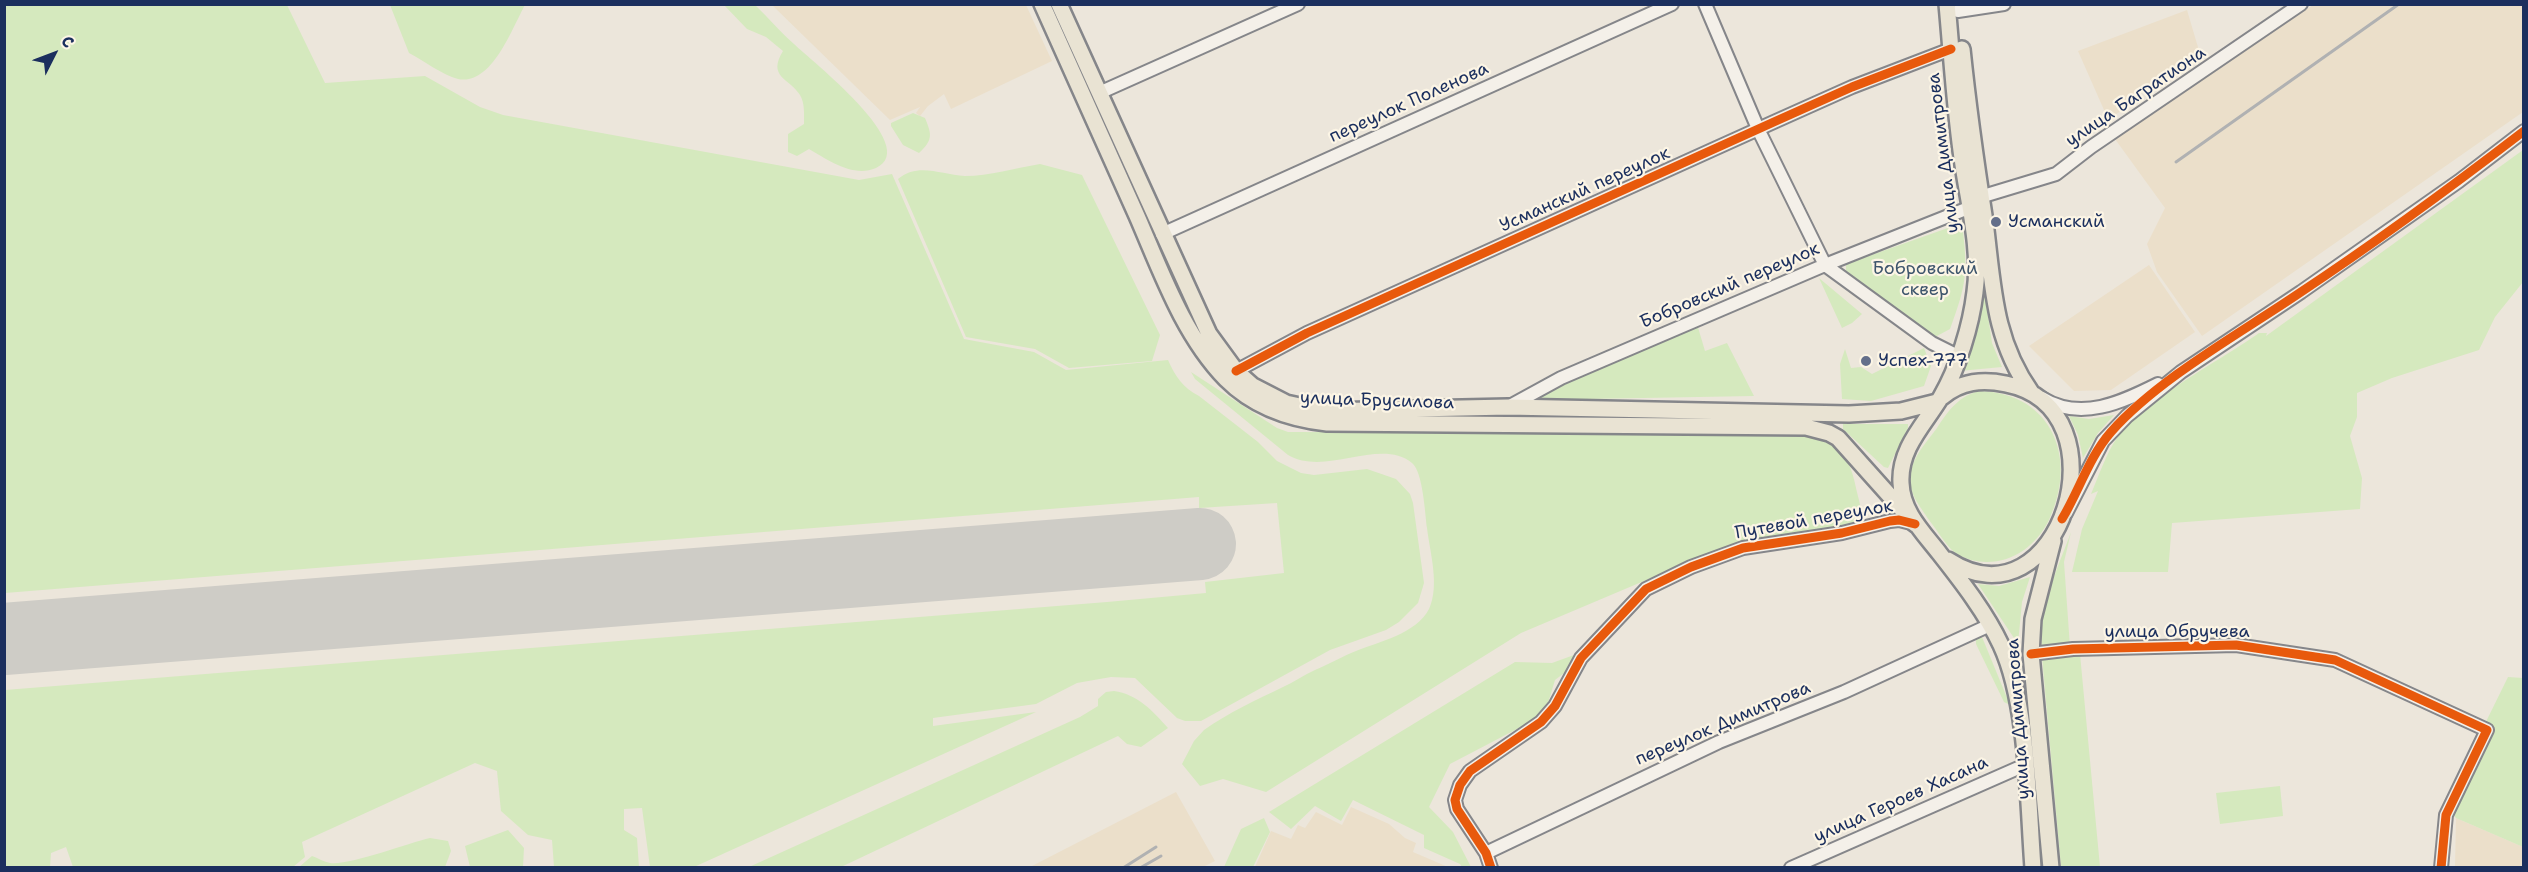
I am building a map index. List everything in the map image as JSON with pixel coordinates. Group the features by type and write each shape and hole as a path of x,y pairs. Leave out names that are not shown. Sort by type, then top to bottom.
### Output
{"main road":[{"name":"улица Брусилова","path":"1042,4 1143,231 1197,345 1227,380 1253,400 1275,412 1300,420 1328,423 1806,427 1829,433 1838,438 1916,524"},
{"name":"улица Брусилова","path":"1059,4 1209,334 1236,371 1254,386 1286,403 1323,411 1508,407 1850,414 1901,411 1938,401"},
{"name":"улица Димитрова","path":"1954,7 1952,49 1960,138 1976,202 2002,337 2016,370 2058,423 2070,453 2072,487 2055,534 2033,619 2031,654 2051,867"},
{"name":"улица Димитрова","path":"1954,7 1976,202 1976,293 1958,356 1938,401 1919,427 1902,469 1902,491 1916,524 1939,552 1990,625 2001,645 2013,680 2025,765 2033,867"},
{"name":"улица Димитрова","path":"1938,401 1958,387 1981,381 2012,385 2034,393"},
{"name":"улица Димитрова","path":"1939,552 1965,569 1995,573 2030,561 2043,550 2055,534"}],"street":[{"path":"1099,93 1298,4"},
{"name":"переулок Поленова","path":"1162,234 1672,4"},
{"path":"1705,4 1758,131 1825,265 1932,343 1958,356"},
{"path":"1954,7 2004,4"},
{"name":"улица Багратиона","path":"1976,202 2064,170 2091,147 2301,4"},
{"name":"Усманский переулок","path":"1236,371 1307,333 1852,87 1952,49"},
{"path":"2062,519 2103,441 2123,420 2181,372 2338,266 2523,131"},
{"name":"Бобровский переулок","path":"1508,407 1561,378 1976,202"},
{"path":"2034,393 2062,407 2101,408 2125,400 2181,372"},
{"name":"Путевой переулок","path":"1486,853 1457,809 1455,800 1460,785 1470,771 1541,722 1555,706 1581,658 1646,589 1691,567 1743,548 1842,533 1890,521 1899,520 1916,524"},
{"name":"переулок Димитрова","path":"1486,853 1719,742 1855,688 1990,625"},
{"name":"улица Обручева","path":"2031,654 2073,649 2236,645 2324,658 2335,660 2487,730 2446,814 2441,867"},
{"name":"улица Героев Хасана","path":"1791,867 2025,765"},
{"path":"1486,853 1491,867"}],"shaded area":[{"path":"772,5 1026,5 1052,61 951,109 944,94 928,106 920,116 916,113 920,107 890,120"},
{"path":"2313,5 2523,5 2523,112 2202,336 2157,272 2147,244 2165,208 2115,139"},
{"path":"2187,10 2200,54 2132,99 2134,103 2108,119 2078,51"},
{"path":"2149,265 2195,332 2111,390 2074,391 2029,346"},
{"path":"1176,792 1215,861 1203,867 1030,867"},
{"path":"1351,807 1389,824 1405,838 1416,843 1413,852 1448,867 1255,867 1271,831 1291,839 1298,825 1305,828 1316,812 1342,825"},
{"path":"2456,818 2523,847 2523,867 2455,867"}],"green space":[{"path":"5,4 287,5 325,83 425,76 480,107 503,115 859,180 892,174 964,339 1034,352 1066,370 1168,360 1184,385 1258,442 1277,461 1301,473 1314,475 1367,469 1396,479 1410,494 1413,503 1424,583 1418,603 1399,622 1386,630 1330,650 1201,721 1185,721 1177,718 1135,678 1111,677 1077,683 1036,704 933,718 933,726 1036,712 694,867 650,867 642,808 624,809 624,830 637,838 639,867 554,867 552,840 528,835 501,811 497,771 475,763 302,842 305,857 293,867 73,867 66,847 51,853 50,867 5,867 5,690 1206,593 1205,582 1284,573 1277,503 1199,508 1199,497 5,593"},
{"path":"390,5 525,5 491,65 481,74 470,79 458,79 439,71 409,53"},
{"path":"724,5 755,5 858,104 875,123 885,142 887,157 876,168 867,171 850,169 809,149 797,156 788,152 788,134 804,124 804,109 800,95 778,72 777,66 783,51 766,37 747,29"},
{"path":"913,113 925,118 930,133 929,141 919,153 903,145 891,126 891,123"},
{"path":"2523,150 2523,282 2495,317 2479,350 2392,378 2357,393 2357,417 2350,436 2362,478 2360,509 2172,523 2168,572 2072,572 2082,529 2098,491 2091,494 2110,450 2129,423 2163,395 2259,333 2267,333 2266,336"},
{"path":"1040,164 1082,175 1160,335 1152,361 1069,368 1035,349 966,337 898,179 914,171 922,170 974,176"},
{"name":"Бобровский сквер","path":"1962,223 1965,254 1963,288 1950,329 1935,337 1846,271 1846,264"},
{"path":"1819,278 1862,314 1842,328"},
{"path":"1984,289 1992,343 2002,367 1960,371 1981,290"},
{"path":"1697,324 1705,351 1727,343 1754,396 1530,400 1528,392 1664,342"},
{"path":"1924,348 1931,366 1924,386 1871,401 1842,399 1840,364 1845,349 1851,368 1861,367 1872,374"},
{"path":"1191,372 1277,428 1288,432 1785,433 1813,437 1833,446 1847,461 1860,504 1861,521 1842,526 1765,537 1722,548 1521,633 1266,792 1223,779 1200,786 1182,764 1194,741 1204,730 1232,712 1311,672 1407,630 1416,624 1429,609 1434,590 1434,579 1421,484 1412,463 1399,456 1384,454 1319,462 1303,461 1288,455 1195,379"},
{"path":"1981,391 2006,395 2026,404 2042,417 2053,434 2059,453 2061,475 2057,497 2049,520 2035,540 2027,548 2007,559 1983,562 1971,560 1954,552 1919,504 1910,482 1910,475 1917,456 1945,416 1960,400"},
{"path":"2114,415 2098,433 2083,458 2078,435 2069,416 2089,419"},
{"path":"1843,424 1908,424 1908,428 1888,468 1884,467 1843,429"},
{"path":"2071,532 2064,562 2070,647 2042,650 2046,604"},
{"path":"2030,577 2022,602 2018,644 1978,584 1999,586"},
{"path":"1982,637 2010,705 2004,702 1976,644 1976,638"},
{"path":"2080,654 2100,867 2061,867 2042,657"},
{"path":"1574,655 1572,667 1555,680 1548,703 1538,718 1450,764 1429,807 1453,832 1471,867 1462,867 1424,848 1424,835 1353,800 1341,821 1315,806 1291,829 1269,812 1515,662 1552,663"},
{"path":"2508,677 2523,678 2523,847 2456,818 2445,805"},
{"path":"1114,691 1137,700 1168,728 1141,747 1127,744 1118,736 841,867 749,867 1080,717 1098,706 1098,699 1106,692"},
{"path":"2280,786 2283,816 2220,824 2216,793"},
{"path":"1264,818 1270,832 1253,867 1224,867 1241,829"},
{"path":"508,830 524,848 523,867 470,867 465,846"},
{"path":"430,838 448,841 451,851 445,867 299,867 312,856 339,863 364,858"}],"runway":[{"path":"4,639 1200,544"}],"railway":[{"path":"2176,162 2399,4"},
{"path":"1123,868 1156,847"},
{"path":"1140,868 1161,856"}],"cycle path":[{"path":"1236,371 1307,333 1776,121 1852,87 1951,49"},
{"path":"2062,519 2103,442 2130,412 2200,358 2384,235 2524,131"},
{"path":"1491,868 1486,853 1457,809 1455,800 1460,785 1470,771 1541,722 1555,706 1581,658 1646,589 1691,567 1743,548 1842,533 1890,521 1899,520 1915,524"},
{"path":"2031,654 2073,649 2236,645 2335,660 2487,730 2446,815 2441,868"}],"place":[{"name":"Усманский","path":"1996,222"},
{"name":"Успех-777","path":"1866,361"}]}
